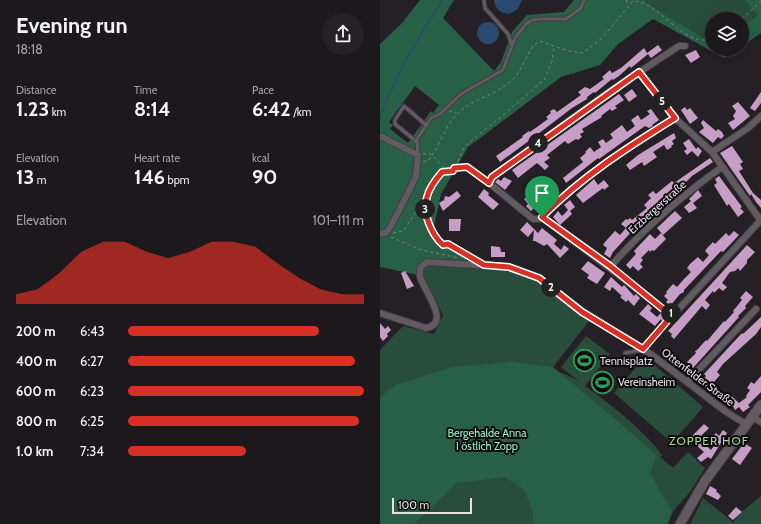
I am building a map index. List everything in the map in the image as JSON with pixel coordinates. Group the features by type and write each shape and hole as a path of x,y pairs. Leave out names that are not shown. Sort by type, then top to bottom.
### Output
{"main road":[{"path":"680,524 705,482 761,405"}],"street":[{"path":"675,118 622,151 558,200 539,219 533,219 489,183 492,177 498,172 639,72 679,46 684,46"},
{"path":"542,217 610,266 664,310 672,313 677,311 761,221 712,152 675,118 639,72"},
{"path":"712,152 748,128 761,116"},
{"path":"380,136 418,158 412,185 387,232 380,234"},
{"name":"Erzbergerstraße","path":"610,266 646,227 679,198 722,167"},
{"name":"Ottenfelder Straße","path":"380,313 420,327 432,327 436,324 437,317 435,310 420,277 421,267 428,262 464,263 509,267 539,278 582,312 643,349 725,411 747,425"},
{"path":"688,382 756,309"},
{"path":"752,417 761,422"}],"lane":[{"path":"484,0 485,8 508,34 512,46"},
{"path":"418,158 417,139 431,118 440,114 461,94 503,70 515,38 526,24 532,20 566,18 581,8 584,0"},
{"path":"417,142 395,124 395,120 404,106 426,125"},
{"path":"448,244 484,265"},
{"path":"625,353 643,349"}],"path":[{"path":"626,0 628,4"},
{"path":"418,158 425,162 429,160 457,114 470,104 503,87 513,80 534,44 540,42 568,51 583,53 589,50 602,38 628,4 633,1 647,4 671,23 691,36 699,40 705,41"},
{"path":"749,13 761,1"},
{"path":"387,232 396,234 403,231 442,172 453,171 464,148 544,79 552,61 554,46"},
{"path":"447,110 457,114"},
{"path":"428,153 433,155 444,168 467,167 489,183"},
{"path":"427,196 425,209 432,230 443,245 448,244"},
{"path":"387,232 391,237 421,250 454,256 461,259 464,263"},
{"path":"643,349 669,319 672,313"}],"green space":[{"path":"420,0 454,0 443,18 494,71 501,62 512,32 527,15 564,12 574,0 645,0 647,3 705,39 705,48 653,19 618,44 600,65 561,77 468,147 441,194 432,236 463,250 468,266 426,266 423,276 380,267 380,44 402,23","holes":["415,86 439,105 433,113 431,111 408,143 390,129 393,125 389,122"]},
{"path":"645,0 744,0 758,15 749,21 749,12 705,12 705,39 647,3"},
{"path":"744,0 761,0 761,33 749,41 749,21 758,15"},
{"name":"Bergehalde Anna I östlich Zopp","path":"426,266 484,266 512,271 525,275 545,285 590,320 553,367 540,366 567,375 579,381 561,367 586,336 610,354 585,386 636,426 662,455 660,457 673,468 688,452 705,468 690,492 674,510 668,524 380,524 380,402 386,393 380,397 380,350 403,326 434,334 443,315 423,276","holes":["653,468 651,474 666,502 643,480"]},
{"path":"645,357 703,407 672,443 614,393"},
{"name":"Bergehalde Anna I östlich Zopp","path":"512,362 553,367 656,454 651,474 672,512 667,524 533,524 533,513 525,490 504,477 457,483 414,524 380,524 380,397 396,385 453,367"},
{"path":"761,496 761,524 690,524 703,498 733,522 743,511"}],"water":[{"path":"494,0 522,0 518,9 509,14 498,10"},
{"path":"484,22 492,22 499,29 499,37 492,44 484,44 477,37 477,29"}],"building":[{"path":"658,45 662,50 651,58 648,54 631,68 630,66 619,76 613,80 612,79 595,93 594,92 587,97 587,99 572,108 538,134 537,133 500,162 496,156 529,131 530,132 548,119 546,117 551,113 550,111 554,109 557,112 581,95 578,92 585,87 590,89 604,79 602,77 610,70 612,73 621,68 644,48 647,53"},
{"path":"696,50 700,57 691,63 685,55"},
{"path":"632,89 637,96 629,102 624,95"},
{"path":"761,92 761,103 755,111 750,108"},
{"path":"619,94 624,100 615,106 617,108 612,111 610,109 601,116 602,117 582,129 584,132 580,134 582,137 578,140 576,139 568,144 565,141 547,155 550,158 544,162 549,166 545,170 537,163 518,178 512,170"},
{"path":"738,102 750,116 733,130 728,123 735,119 733,116 736,111 732,106"},
{"path":"685,107 687,110 690,108 698,118 690,124 681,110"},
{"path":"651,109 659,120 652,125 653,126 649,128 645,126 599,159 598,158 566,183 563,178 583,162 580,158 590,147 594,152 601,147 598,142 603,139 606,143 613,138 610,134 622,125 627,132 635,126 631,120 638,115 641,120 650,114 647,111"},
{"path":"703,120 716,131 718,129 722,132 724,136 721,139 718,137 713,143 699,132 704,128 701,123"},
{"path":"674,133 676,138 672,141 674,144 671,146 672,147 667,150 664,145 653,152 657,157 644,166 642,162 630,170 626,165 638,155"},
{"path":"689,139 696,149 698,147 702,151 698,157 692,151 687,155 684,151 687,149 683,143"},
{"path":"732,146 743,162 740,164 743,169 739,171 753,193 761,200 761,208 751,194 750,196 720,153"},
{"path":"710,158 713,162 692,176 680,188 678,186 644,218 640,224 638,222 632,229 633,230 613,252 610,258 604,254 607,248 603,245 605,242 615,231 620,235 626,228 621,224 626,219 628,220 630,218 632,220 647,208 644,205 651,198 648,195 653,191 656,194 672,181 674,183"},
{"path":"719,176 742,207 740,208 744,212 738,217 729,204 727,206 714,185 717,183 715,179"},
{"path":"504,177 512,181 505,190 495,182 498,179 501,181"},
{"path":"594,179 598,185 604,180 609,186 604,190 603,188 583,203 576,195"},
{"path":"544,182 555,192 545,202 541,198 531,211 526,206 528,204 524,199 532,192 536,196 543,189 540,186"},
{"path":"484,189 489,193 488,195 499,204 493,210 478,197"},
{"path":"698,190 702,196 693,203 697,208 689,213 684,207 691,201 689,199"},
{"path":"457,191 461,196 443,211 439,203 444,200 445,196 449,197"},
{"path":"570,200 575,207 570,211 572,214 560,225 553,217 558,211 562,216 568,210 564,205"},
{"path":"675,211 682,218 663,235 657,228"},
{"path":"449,219 461,219 460,231 449,231"},
{"path":"527,222 538,233 542,228 557,240 554,244 561,250 564,245 569,249 560,258 547,244 544,246 533,241 534,230 528,237 520,230"},
{"path":"734,231 739,235 723,252 721,251 670,306 666,302 668,300 664,296 667,293 666,292 673,284 677,287 691,272 687,268 698,257 703,262 709,255 705,251 713,242 715,244 726,233 729,236"},
{"path":"661,233 666,239 654,251 652,250 650,252 649,250 641,258 643,260 640,264 643,267 638,271 633,266 630,269 626,265 636,254 634,251 650,234 655,239"},
{"path":"747,245 755,252 747,260 747,263 740,271 738,268 735,271 730,272 722,283 727,287 723,291 719,288 714,293 713,291 705,300 710,305 706,310 702,306 674,339 671,336 672,334 668,331"},
{"path":"491,246 500,247 501,252 505,252 505,257 491,257"},
{"path":"588,261 605,273 597,284 587,278 589,275 581,269"},
{"path":"405,271 414,286 407,289 401,273"},
{"path":"611,277 622,287 624,285 634,296 636,294 640,298 634,306 628,300 626,302 620,297 622,296 612,287 610,291 604,287"},
{"path":"746,291 753,297 745,306 746,308 693,368 687,362 696,353 695,351 706,340 707,341 734,312 733,311 742,300 740,298"},
{"path":"648,304 652,308 650,311 657,317 661,313 666,316 655,326 639,314"},
{"path":"761,317 761,327 756,334 723,364 717,372 720,375 708,389 701,382 706,376 704,374 742,333 743,334"},
{"path":"380,323 385,329 388,326 391,330 383,341 380,337"},
{"name":"Vereinsheim","path":"599,374 611,384 605,390 594,381"},
{"path":"761,376 761,392 748,405 750,407 743,412 739,407 735,410 733,406 734,404 728,395 729,394 739,403 747,397 746,396 750,390 747,388 751,382 754,384"},
{"path":"704,424 709,428 699,438 711,450 717,441 712,437 716,433 719,436 723,430 727,433 711,459 708,457 701,462 697,458 704,452 689,439"},
{"path":"744,443 752,448 740,465 732,459"},
{"path":"710,486 717,490 716,491 721,496 718,500 706,494"},
{"path":"736,507 742,512 733,520 728,516"}],"waterway":[{"path":"380,116 408,56 424,28 443,0"}],"place":[{"name":"Tennisplatz","path":"585,361"},
{"name":"Vereinsheim","path":"602,382"}],"district":[{"name":"ZOPPER HOF","path":"709,440"}],"route":[{"path":"639,72 675,118 622,151 558,200 542,217 610,266 664,310 672,313 669,319 643,349 582,312 539,278 509,267 484,265 448,244 443,245 432,230 425,209 427,196 442,172 453,171 454,168 467,167 489,183 492,177 606,94 639,72"}]}
